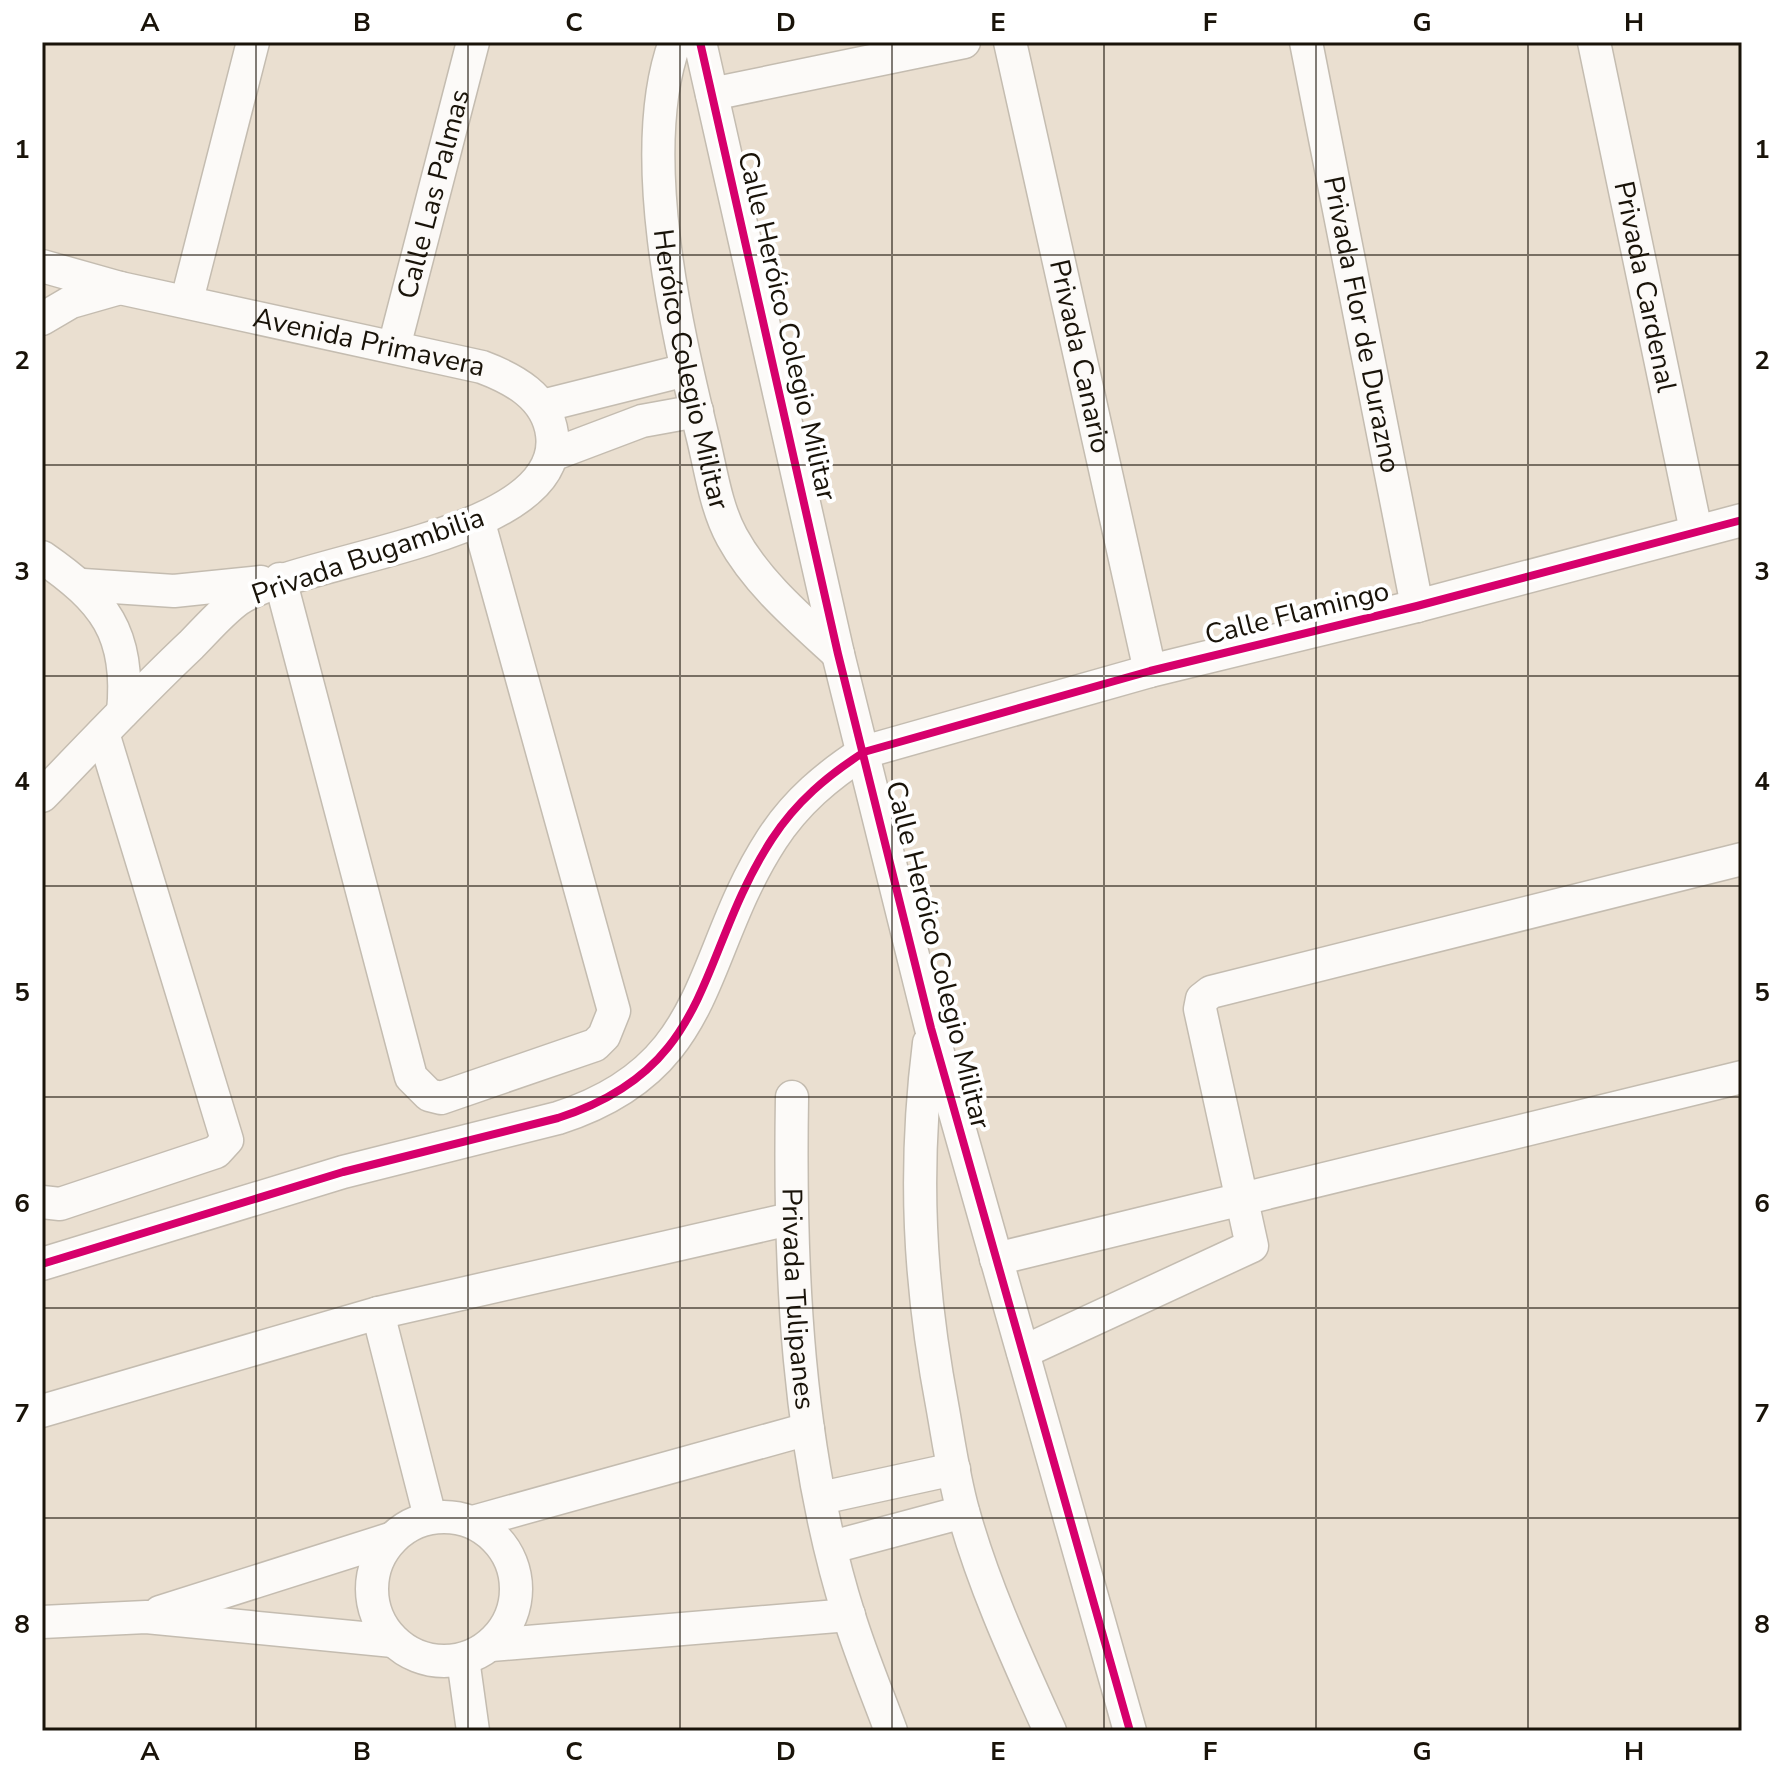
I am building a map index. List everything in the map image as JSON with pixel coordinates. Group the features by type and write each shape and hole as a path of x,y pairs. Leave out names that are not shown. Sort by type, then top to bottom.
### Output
{"street":[{"path":"187,300 253,42"},
{"name":"Calle Las Palmas","path":"394,347 473,42"},
{"name":"Heróico Colegio Militar","path":"675,42 668,61 657,136 660,203 686,370 722,513 741,554 791,611 838,654"},
{"name":"Calle Heróico Colegio Militar","path":"700,42 838,654 931,1028 1130,1731"},
{"path":"712,94 964,42"},
{"name":"Privada Canario","path":"1010,42 1150,671"},
{"name":"Privada Flor de Durazno","path":"1306,42 1417,606"},
{"name":"Privada Cardenal","path":"1594,42 1696,531"},
{"name":"Avenida Primavera","path":"42,266 120,288 187,300 500,374 517,382 542,406"},
{"path":"42,319 71,302 120,288"},
{"path":"686,370 542,406 551,426 552,455 642,421 697,411"},
{"name":"Privada Bugambilia","path":"42,796 238,600 280,579 479,523 528,492 547,469 552,455"},
{"name":"Calle Flamingo","path":"42,1264 343,1172 558,1118 608,1099 650,1069 682,1032 772,839 804,798 831,774 864,752 1150,671 1417,606 1742,520"},
{"path":"83,585 174,591 280,579 411,1077 429,1095 441,1098 595,1045 604,1036 614,1011 479,523"},
{"path":"42,557 83,585 104,613 119,645 125,690 113,723 227,1140 216,1152 202,1157 60,1204 42,1202"},
{"path":"1023,1352 1252,1246 1200,1009 1202,999 1211,992 1742,859"},
{"path":"931,1028 918,1144 919,1234 927,1325 963,1512 1005,1632 1050,1731"},
{"path":"996,1259 1742,1077"},
{"name":"Privada Tulipanes","path":"792,1097 790,1219 808,1429 849,1615 891,1731"},
{"path":"42,1411 378,1313 790,1219"},
{"path":"378,1313 430,1517"},
{"path":"473,1522 808,1429"},
{"path":"821,1498 954,1469"},
{"path":"832,1547 963,1512"},
{"path":"146,1617 390,1539 415,1521 452,1516 473,1522 497,1539 512,1564 516,1593 509,1621 477,1652 473,1731"},
{"path":"390,1539 376,1563 372,1590 378,1617 393,1641 408,1652 426,1658 849,1615"},
{"path":"42,1622 146,1617 393,1641"}],"cycle path":[{"path":"700,42 838,654 931,1028 1130,1731"},
{"path":"42,1264 343,1172 558,1118 609,1096 647,1070 675,1039 695,1004 747,883 781,826 813,791 864,752 1150,671 1417,606 1742,520"}]}
